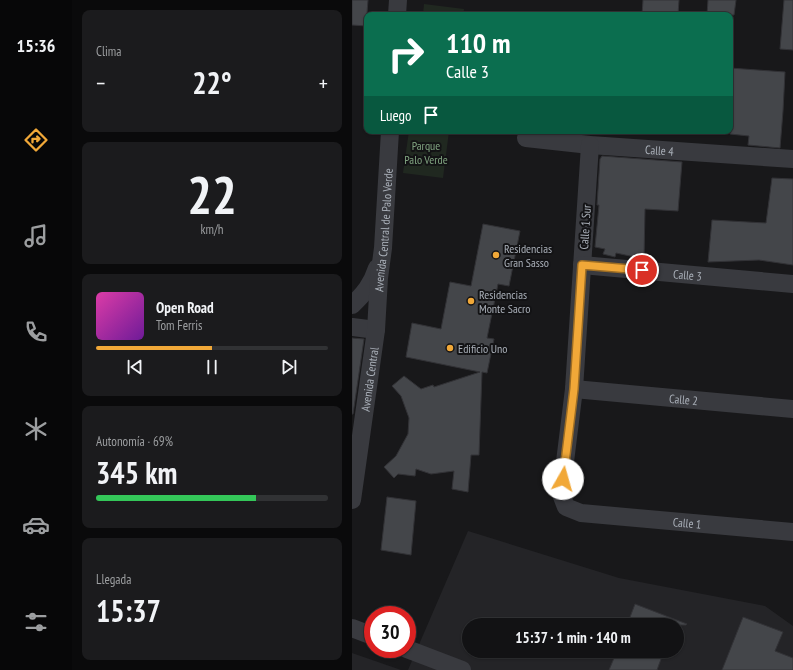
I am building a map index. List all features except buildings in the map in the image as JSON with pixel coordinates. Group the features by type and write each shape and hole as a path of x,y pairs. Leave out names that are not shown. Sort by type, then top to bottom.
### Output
{"street":[{"path":"397,12 398,0"},
{"name":"Avenida Central de Palo Verde","path":"376,330 379,278 383,248 390,134"},
{"name":"Calle 4","path":"526,138 590,145 793,159"},
{"name":"Calle 1 Sur","path":"581,513 566,507 561,494 574,389 590,145"},
{"path":"352,305 361,296 373,279 383,248"},
{"name":"Calle 3","path":"582,265 793,284"},
{"path":"352,327 376,330"},
{"name":"Avenida Central","path":"352,500 376,330"},
{"name":"Calle 2","path":"574,389 793,409"},
{"name":"Calle 1","path":"581,513 793,532"},
{"path":"352,628 364,633"},
{"path":"416,652 462,670"}],"shaded area":[{"path":"468,531 619,578 765,606 793,626 793,670 408,670 413,658 416,658 416,651"},
{"path":"352,653 401,670 352,670"}],"green space":[{"path":"424,4 464,9 464,12 423,12"},
{"name":"Parque Palo Verde","path":"409,134 449,134 443,178 403,173"}],"place":[{"name":"Residencias Gran Sasso","path":"496,255"},
{"name":"Residencias Monte Sacro","path":"471,301"},
{"name":"Edificio Uno","path":"450,348"}],"route":[{"path":"563,479 574,389 582,265 642,270"}]}
